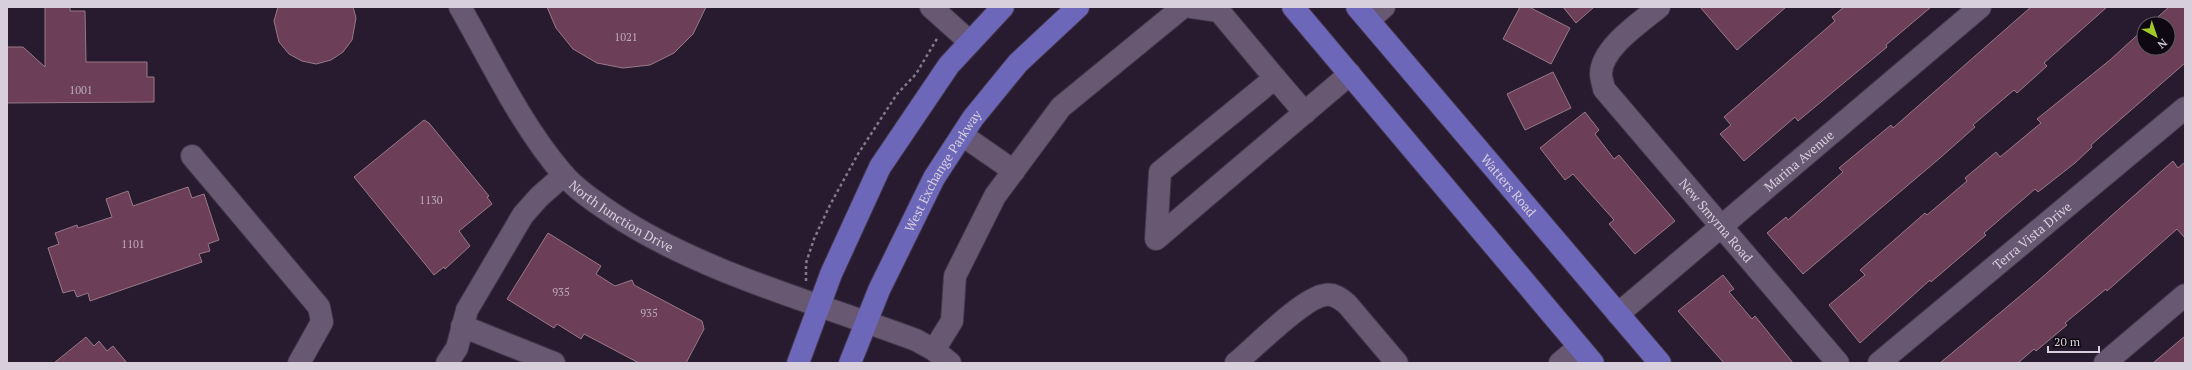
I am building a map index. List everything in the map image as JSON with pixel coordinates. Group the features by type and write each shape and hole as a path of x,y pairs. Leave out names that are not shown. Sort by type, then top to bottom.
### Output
{"main road":[{"path":"798,363 819,305 880,167 949,65 1003,7"},
{"name":"West Exchange Parkway","path":"850,363 879,290 934,178 962,136 1018,63 1078,7"},
{"path":"1294,7 1586,355"},
{"name":"Watters Road","path":"1370,11 1618,314 1660,363"}],"street":[{"name":"North Junction Drive","path":"460,7 530,130 564,175 589,197 641,232 725,271 916,340 942,356"},
{"path":"931,7 970,42"},
{"path":"942,356 952,321 955,276 996,196 1061,106 1182,7"},
{"path":"1191,7 1220,11 1305,113"},
{"name":"New Smyrna Road","path":"1658,7 1617,42 1605,57 1601,73 1604,89 1838,363"},
{"name":"Marina Avenue","path":"1618,314 1980,7"},
{"path":"1275,78 1160,172 1156,239 1350,74"},
{"name":"Terra Vista Drive","path":"1879,363 2185,108"},
{"path":"962,136 1014,171"},
{"path":"192,156 319,307 322,322 299,363"},
{"path":"447,363 457,348 467,310 523,215 539,196 564,175"},
{"path":"1236,363 1307,302 1327,294 1337,296 1347,304 1397,363"},
{"path":"2105,363 2185,296"},
{"path":"462,326 554,363"},
{"path":"1560,363 1586,355"}],"building":[{"path":"45,7 70,7 70,11 85,11 86,62 147,62 147,77 154,77 154,102 7,103 7,47 23,47 45,67"},
{"path":"278,7 353,7 356,18 352,40 343,52 331,60 316,64 302,61 289,54 279,42 274,21"},
{"path":"547,7 706,7 693,34 674,53 650,65 623,68 597,63 573,49 556,28"},
{"path":"1520,7 1529,7 1570,28 1551,64 1503,39"},
{"path":"1563,7 1594,7 1576,23"},
{"path":"1700,7 1786,7 1737,50"},
{"path":"1844,7 1931,7 1886,45 1887,47 1798,121 1795,117 1744,161 1720,134 1731,125 1724,117 1835,21 1832,17"},
{"path":"2031,7 2107,7 2044,63 2047,66 2017,93 2014,90 1973,125 1975,127 1940,158 1803,274 1767,233 1786,217 1788,220 1843,172 1839,168 1891,125 1893,128"},
{"path":"2169,7 2185,7 2185,63 2091,145 2092,147 2075,163 2038,192 2035,189 1984,233 1986,235 1931,282 1930,280 1860,343 1829,305 1865,275 1860,270 1925,213 1927,215 1967,181 1965,178 1996,152 2000,157 2041,123 2037,119 2110,60 2136,36 2136,56 2176,56 2176,16 2159,16"},
{"path":"1553,72 1571,108 1525,130 1507,94"},
{"path":"1585,112 1599,130 1595,134 1614,159 1619,155 1675,221 1635,254 1609,224 1614,220 1573,174 1565,180 1540,148"},
{"path":"424,120 429,123 489,196 487,197 492,204 459,231 470,246 445,269 444,267 434,275 354,177"},
{"path":"2173,161 2178,168 2185,162 2185,238 2177,229 2107,291 2106,289 2065,323 2067,325 2036,351 2034,349 2018,363 1940,363 2038,281"},
{"path":"188,187 192,198 204,194 219,240 208,244 210,251 199,254 202,262 90,301 88,293 77,297 74,290 63,293 48,248 59,244 55,233 77,225 78,228 112,217 106,199 128,191 133,206"},
{"path":"548,233 601,266 596,274 615,286 632,280 634,285 702,321 704,329 686,363 639,363 584,334 581,339 557,324 554,328 507,299"},
{"path":"1723,275 1734,289 1729,292 1752,319 1755,316 1793,363 1724,363 1678,311"},
{"path":"2185,336 2185,363 2153,363"},
{"path":"86,337 94,346 99,341 107,351 113,346 127,363 54,363"}]}
